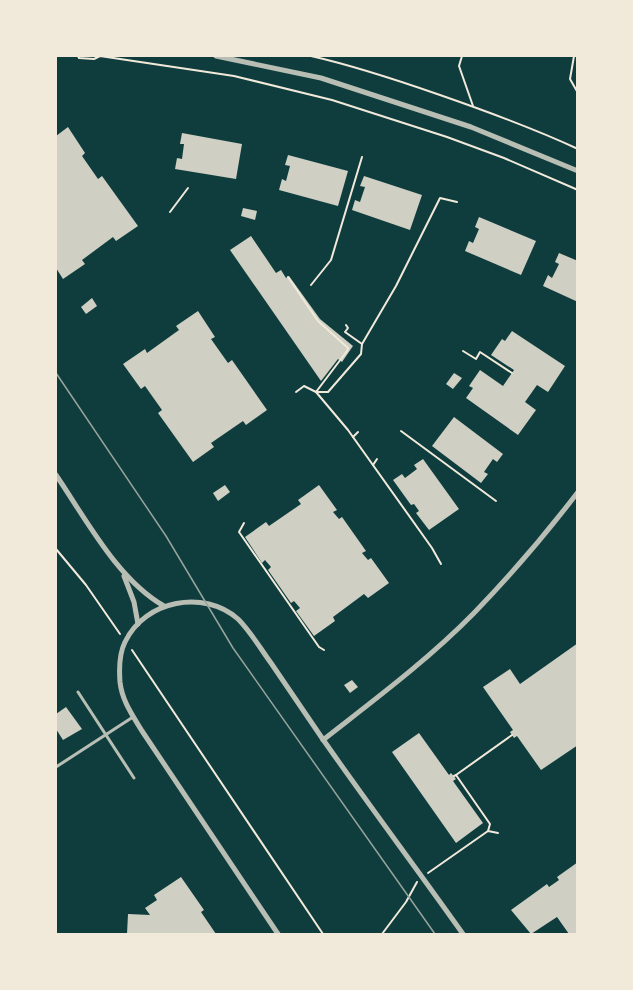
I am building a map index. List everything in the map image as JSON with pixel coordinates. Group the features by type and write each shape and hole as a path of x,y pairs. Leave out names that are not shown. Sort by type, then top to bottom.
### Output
{"street":[{"path":"216,56 321,78 471,127 578,171"},
{"path":"56,475 124,574 148,597 164,606"},
{"path":"323,740 403,676 473,614 534,548 578,492"},
{"path":"124,574 134,602 138,624"},
{"path":"278,934 124,701 120,684 120,663 125,642 138,624 149,614 164,606 174,603 199,602 217,607 236,618 248,630 323,740 463,934"}],"lane":[{"path":"78,692 134,778"},
{"path":"56,767 134,717"}],"path":[{"path":"78,56 94,59 100,56 234,76 332,100 447,136 578,190"},
{"path":"311,56 393,78 544,134 578,149"},
{"path":"462,56 459,66 473,107"},
{"path":"574,56 570,79 578,93"},
{"path":"311,285 331,260 362,157"},
{"path":"170,212 188,188"},
{"path":"316,392 327,392 361,354 362,344 396,286 440,198 457,202"},
{"path":"288,277 318,321 348,348 316,392"},
{"path":"346,325 348,328 345,332 362,344"},
{"path":"463,351 476,359 480,352 512,373"},
{"path":"296,392 304,386 316,392 353,437 441,564"},
{"path":"401,431 496,501"},
{"path":"353,437 358,432"},
{"path":"373,465 377,459"},
{"path":"244,524 239,532 324,650"},
{"path":"56,549 86,585 323,934"},
{"path":"382,934 406,902 415,883 488,831 490,824 455,776 512,735"},
{"path":"488,831 498,833"}],"building":[{"path":"68,127 85,153 82,156 98,179 102,176 138,226 116,241 113,237 82,260 85,264 63,279 56,268 56,136"},
{"path":"182,133 242,144 236,179 175,169 177,158 182,159 184,144 180,144"},
{"path":"288,155 348,171 338,206 279,190 282,179 286,181 290,166 285,165"},
{"path":"364,176 422,195 410,230 352,210 355,200 360,202 365,187 360,186"},
{"path":"243,208 257,211 255,220 241,216"},
{"path":"479,217 536,241 521,275 465,251 469,241 473,243 479,229 475,227"},
{"path":"251,236 276,273 281,270 286,278 289,276 320,319 353,346 342,362 338,359 321,381 230,250"},
{"path":"559,253 578,261 578,302 543,286 548,275 552,278 559,264 555,262"},
{"path":"92,298 97,306 86,314 81,307"},
{"path":"198,311 215,337 211,339 228,363 232,360 267,410 246,425 243,421 211,443 214,447 193,462 158,413 162,410 145,386 141,389 123,364 145,349 147,353 179,330 176,326"},
{"path":"512,331 565,366 548,392 537,385 525,402 536,410 518,435 466,398 473,388 469,386 480,370 503,386 514,370 491,355 502,339 505,341"},
{"path":"454,373 462,378 453,389 446,384"},
{"path":"454,417 503,454 497,462 493,459 484,472 488,474 481,483 432,446"},
{"path":"423,459 459,509 429,530 416,513 419,511 414,504 411,505 393,480 402,474 405,478 417,469 414,465"},
{"path":"225,485 230,492 218,501 213,493"},
{"path":"319,485 337,510 333,512 339,519 342,517 366,551 362,553 368,560 371,558 389,583 368,598 364,594 333,617 335,621 314,636 296,611 300,608 294,601 291,603 268,570 271,567 265,560 262,563 245,537 266,522 269,526 301,504 298,500"},
{"path":"578,643 578,745 541,770 517,736 514,738 510,732 513,730 483,687 510,669 520,684"},
{"path":"352,680 358,687 350,693 344,685"},
{"path":"66,707 82,729 63,740 56,729 56,714"},
{"path":"419,733 449,775 451,773 456,779 453,781 483,823 456,843 392,752"},
{"path":"578,862 578,934 569,934 557,917 531,934 511,910 547,884 549,887 559,880 557,877"},
{"path":"181,877 204,910 201,912 216,934 127,934 128,914 150,915 145,908 157,900 154,895"}],"tram line":[{"path":"56,373 166,536 233,648 435,934"}]}
